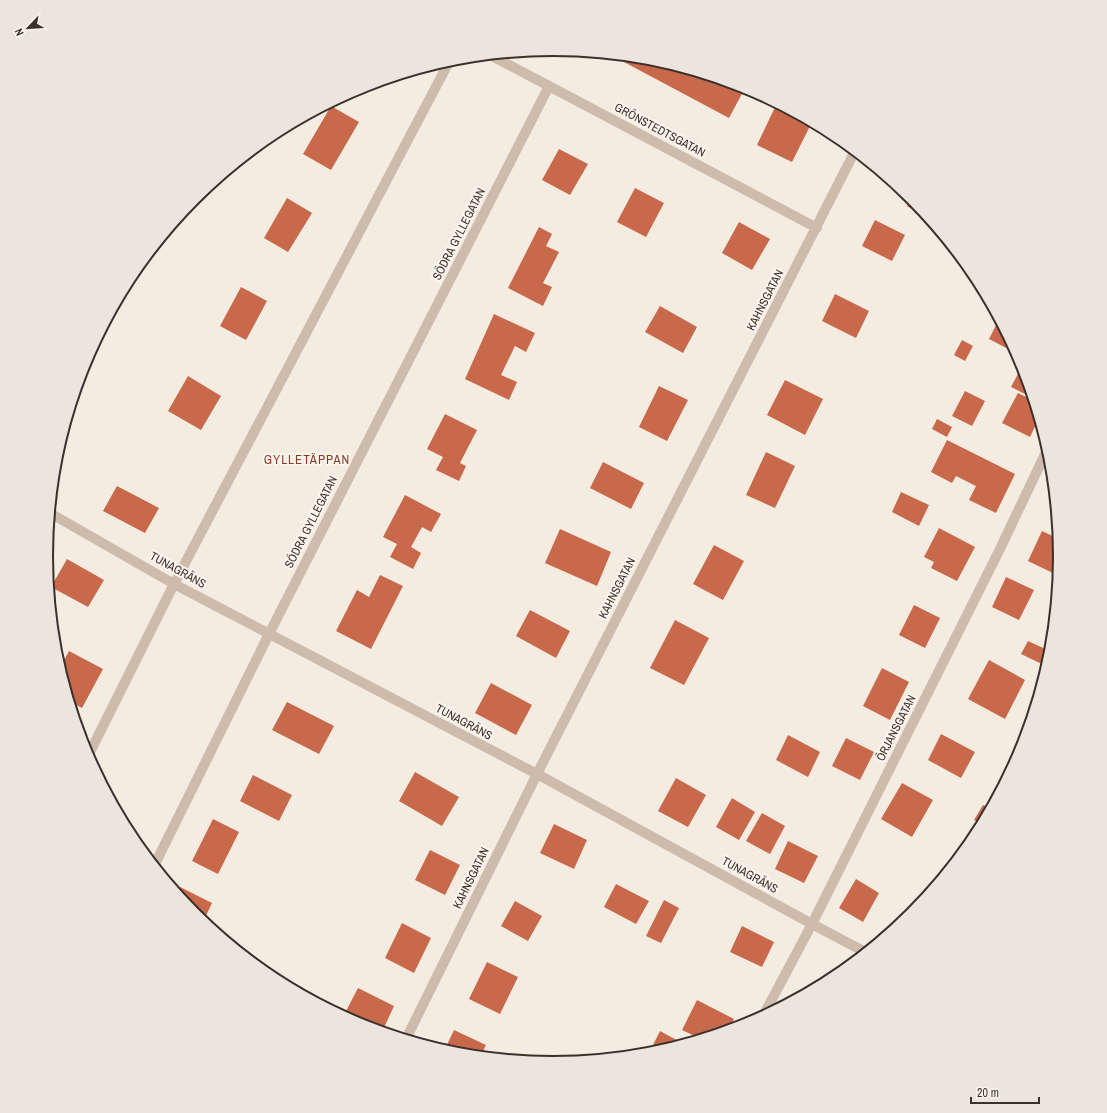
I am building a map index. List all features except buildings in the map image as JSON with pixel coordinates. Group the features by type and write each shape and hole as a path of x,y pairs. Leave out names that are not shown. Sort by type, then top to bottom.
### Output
{"street":[{"name":"GRÖNSTEDTSGATAN","path":"498,59 817,228"},
{"path":"91,749 174,584 446,68"},
{"name":"SÖDRA GYLLEGATAN","path":"156,861 269,634 549,86"},
{"name":"KAHNSGATAN","path":"408,1035 537,774 853,155"},
{"name":"ÖRJANSGATAN","path":"767,1009 812,924 998,553 1044,457"},
{"name":"TUNAGRÄNS","path":"55,516 174,584 537,774 862,951"}],"district":[{"name":"GYLLETÄPPAN","path":"307,459"}]}
